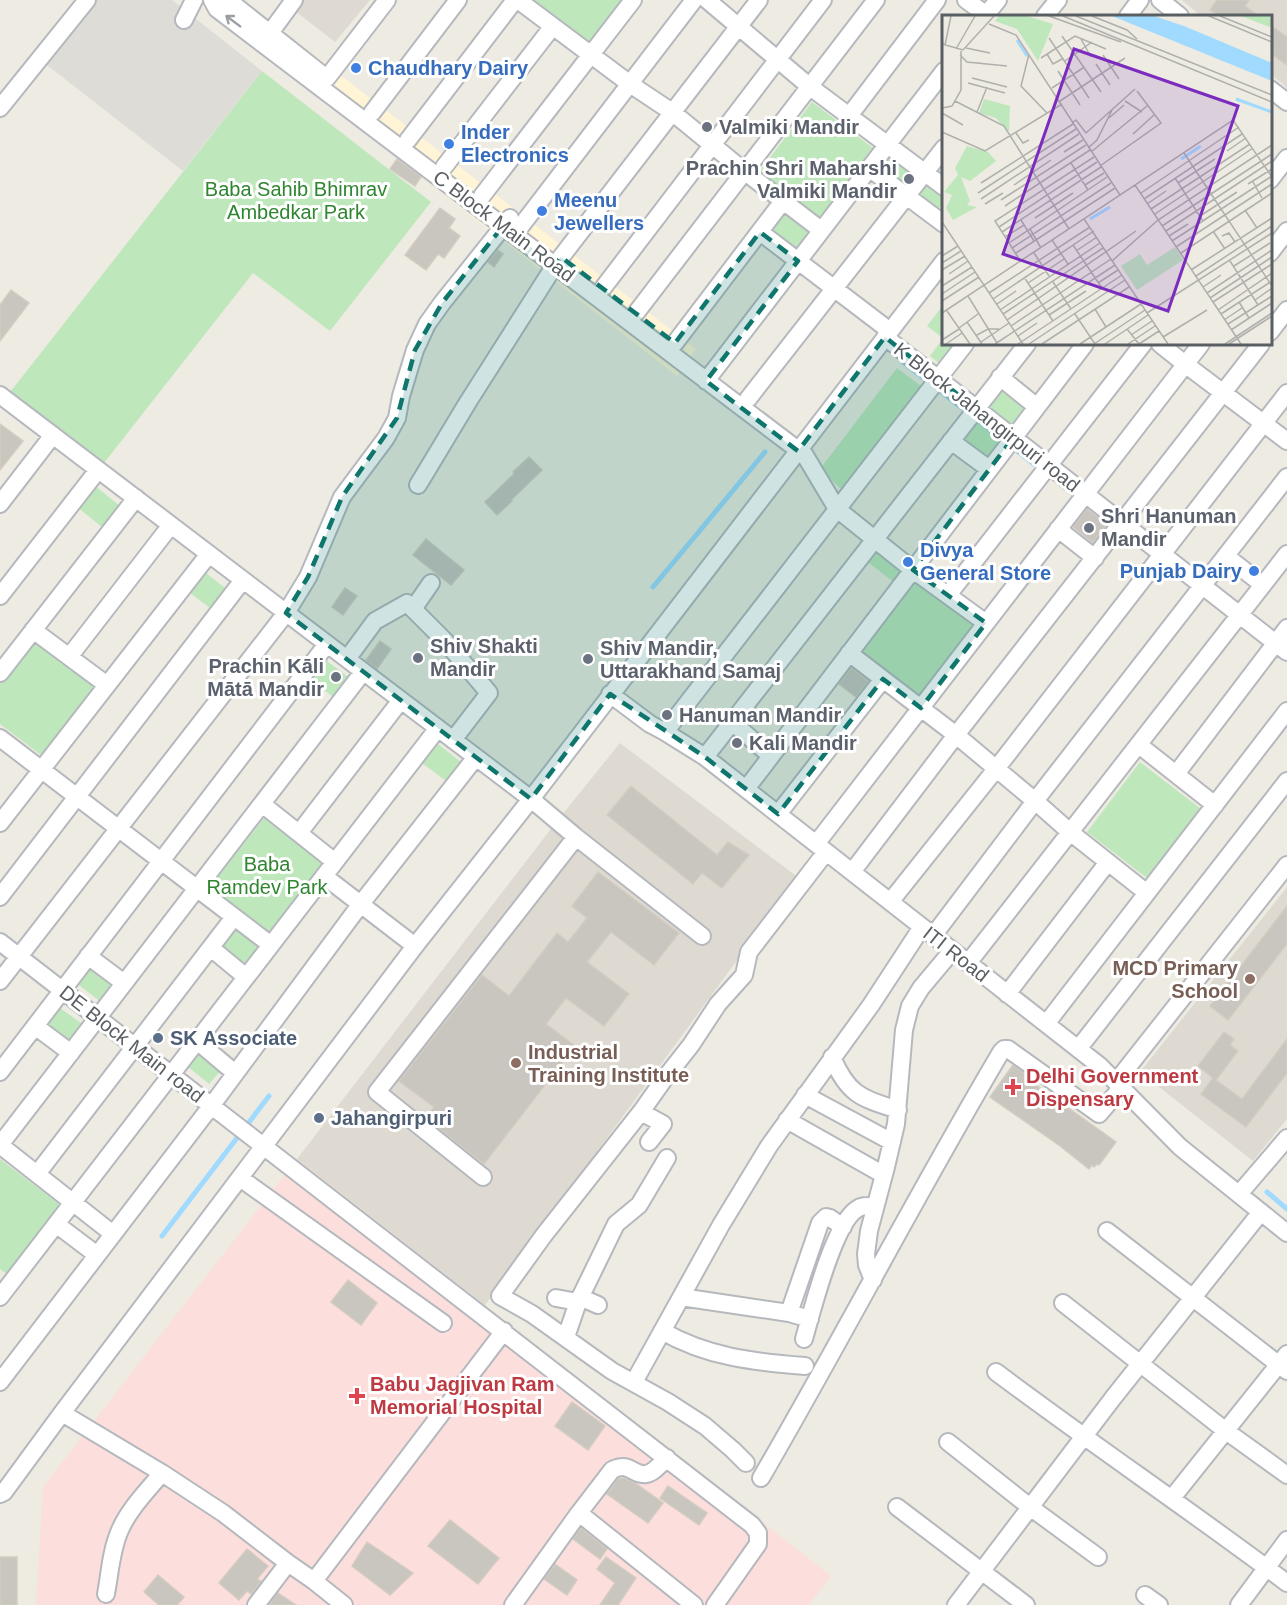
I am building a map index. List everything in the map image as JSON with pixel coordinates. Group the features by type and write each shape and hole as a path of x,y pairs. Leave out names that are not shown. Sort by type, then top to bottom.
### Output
{"street":[{"path":"0,108 87,0"},
{"path":"184,20 194,0"},
{"name":"C Block Main Road","path":"212,0 217,9 511,223 801,447"},
{"name":"C Block Main Road","path":"228,0 482,196 511,223"},
{"path":"270,33 294,0"},
{"path":"327,78 387,0"},
{"path":"372,113 458,0"},
{"path":"408,140 517,0 630,84 672,112 821,230"},
{"path":"482,196 633,0"},
{"path":"0,981 286,613 308,577 342,497 386,438 397,418 415,350 427,324 441,303 630,84 694,0"},
{"path":"707,0 809,86 942,186"},
{"path":"418,485 558,261 759,0"},
{"path":"603,288 823,0"},
{"path":"636,313 876,0"},
{"path":"849,116 937,0"},
{"path":"966,0 985,15"},
{"path":"987,15 998,0"},
{"path":"1046,15 1058,0"},
{"path":"1129,15 1140,0"},
{"path":"1160,0 1179,15"},
{"path":"444,167 553,26"},
{"path":"710,376 942,74"},
{"path":"748,399 942,150"},
{"path":"1272,177 1287,158"},
{"path":"869,168 942,223"},
{"path":"675,343 783,201"},
{"path":"1272,249 1287,231"},
{"name":"K Block Jahangirpuri road","path":"760,232 834,289 938,379 1281,648"},
{"path":"1272,251 1287,260"},
{"name":"C Block Main Road","path":"558,261 603,288 636,313 675,343 710,376 748,399 801,447"},
{"path":"0,1494 4,1492 415,946 531,799 942,264"},
{"path":"1272,329 1287,310"},
{"path":"666,732 964,345"},
{"path":"705,757 1026,345"},
{"path":"746,789 1084,345"},
{"path":"948,595 1142,345"},
{"path":"1161,345 1287,441"},
{"path":"746,1463 705,1426 607,1367 533,1311 500,1296 544,1235 641,1113 718,1004 744,975 749,952 782,909 821,848 921,708 1200,345"},
{"path":"852,872 1260,345"},
{"path":"1000,377 1036,407"},
{"path":"0,395 531,799 702,936"},
{"path":"890,902 1264,423 1284,403"},
{"path":"0,504 53,435"},
{"path":"951,441 989,469"},
{"path":"801,447 837,509 913,570 986,623"},
{"path":"0,596 98,470"},
{"path":"634,1382 721,1225 787,1120 832,1057 870,1005 1035,801 1287,477"},
{"path":"0,674 136,498"},
{"path":"69,657 171,525"},
{"path":"1058,529 1095,558"},
{"path":"0,823 209,554"},
{"path":"968,963 1287,554"},
{"path":"1226,556 1263,585"},
{"path":"0,897 243,580"},
{"path":"412,609 432,583"},
{"path":"347,659 375,621 407,603 445,641 489,693 453,740"},
{"path":"1176,774 1281,648 1287,628"},
{"path":"33,630 107,685"},
{"path":"0,1072 327,644"},
{"path":"849,653 956,735 1070,832 1147,893"},
{"path":"113,1234 0,1145 363,672"},
{"path":"778,814 883,679"},
{"name":"ITI Road","path":"610,694 650,724 705,757 1100,1066 1180,1147 1287,1233"},
{"path":"299,833 401,700"},
{"path":"1046,1024 1287,711"},
{"path":"732,722 771,756"},
{"path":"3,1288 73,1203 438,728"},
{"path":"1,741 42,769 271,945"},
{"path":"1139,745 1215,805"},
{"path":"0,1382 212,1105 360,905 476,757"},
{"path":"1078,1049 1287,781"},
{"path":"262,804 335,862"},
{"path":"483,1177 377,1092 576,837"},
{"path":"1007,994 1108,862"},
{"path":"761,1478 968,1107 1004,1049 1017,1055 1098,1114 1287,865"},
{"path":"324,876 415,946"},
{"path":"37,1174 234,917"},
{"name":"DE Block Main road","path":"0,942 752,1525 758,1533 758,1544 715,1605"},
{"path":"211,948 246,977"},
{"path":"873,1280 867,1265 866,1254 869,1231 896,1124 904,1030 910,1006 921,988 952,951"},
{"path":"88,956 124,983"},
{"path":"35,1026 71,1053"},
{"path":"197,1041 235,1073"},
{"path":"832,1057 839,1074 859,1096 897,1110"},
{"path":"805,1095 892,1142"},
{"path":"641,1113 663,1124 649,1142"},
{"path":"787,1120 884,1175"},
{"path":"1239,1194 1287,1138"},
{"path":"566,1337 570,1304 616,1224 639,1205 667,1158"},
{"path":"240,1179 443,1323"},
{"path":"804,1339 822,1278 843,1227 856,1209 875,1206"},
{"path":"956,1605 1083,1437 1261,1212"},
{"path":"789,1313 820,1223 830,1218 843,1227"},
{"path":"56,1224 97,1255"},
{"path":"1107,1231 1192,1298 1284,1364 1172,1498"},
{"path":"681,1297 789,1313 810,1319"},
{"path":"1063,1303 1226,1431 1287,1475"},
{"path":"570,1304 598,1305"},
{"path":"314,1581 504,1331"},
{"path":"662,1331 687,1345 702,1350 761,1363 805,1366"},
{"path":"996,1372 1287,1583"},
{"path":"62,1413 223,1513 344,1605"},
{"path":"948,1442 1098,1557"},
{"path":"513,1605 612,1470 627,1467 647,1474 654,1471 667,1458"},
{"path":"106,1594 114,1546 120,1530 130,1512 162,1473"},
{"path":"897,1507 1026,1605"},
{"path":"579,1513 694,1605"},
{"path":"1239,1605 1287,1540"},
{"path":"256,1605 288,1563"}],"highlighted area":[{"path":"503,226 555,265 561,257 675,343 760,232 798,261 706,381 798,451 885,337 1013,438 913,570 986,623 921,708 883,679 778,814 705,757 610,694 531,799 286,613 308,577 342,497 397,418 415,350 442,303"}],"shaded area":[{"path":"91,0 172,0 262,71 183,171 43,62"},
{"path":"194,0 243,0 696,349 677,376"},
{"path":"281,0 370,0 335,42"},
{"path":"1182,0 1287,0 1287,88 1272,75 1272,15 1200,15"},
{"name":"Industrial Training Institute","path":"620,743 800,879 732,967 485,1305 297,1159 557,821"},
{"name":"MCD Primary School","path":"1287,887 1287,1119 1253,1161 1140,1072"},
{"name":"Babu Jagjivan Ram Memorial Hospital","path":"297,1159 831,1576 809,1605 36,1605 43,1487"}],"green space":[{"path":"534,0 623,0 590,42"},
{"name":"Baba Sahib Bhimrav Ambedkar Park","path":"262,71 431,202 330,331 253,273 104,463 11,391"},
{"path":"812,102 873,148 819,218 759,172"},
{"path":"887,151 918,175 906,191 875,167"},
{"path":"925,179 942,192 942,204 936,213 913,195"},
{"path":"783,208 814,231 797,253 766,229"},
{"path":"942,306 942,337 927,326"},
{"path":"942,339 942,345 955,345 940,364 930,356"},
{"path":"897,368 922,387 843,491 820,469"},
{"path":"1002,387 1028,407 1012,427 986,407"},
{"path":"974,420 1000,440 985,460 959,440"},
{"path":"94,485 120,506 102,527 77,507"},
{"path":"876,544 908,569 896,584 864,559"},
{"path":"202,570 229,591 214,611 186,590"},
{"path":"916,578 977,624 919,699 859,653"},
{"path":"34,640 95,686 41,755 0,724 0,684"},
{"path":"323,658 351,679 336,699 308,678"},
{"path":"433,740 461,762 446,781 418,760"},
{"path":"1140,762 1201,809 1147,878 1087,832"},
{"name":"Baba Ramdev Park","path":"264,818 324,864 271,933 210,887"},
{"path":"235,927 259,946 243,966 219,947"},
{"path":"90,962 117,981 101,1002 75,982"},
{"path":"57,1006 84,1025 69,1046 42,1026"},
{"path":"199,1050 222,1069 209,1084 186,1065"},
{"path":"0,1159 60,1205 7,1274 0,1269"}],"building":[{"path":"1217,0 1249,0 1245,6 1258,15 1218,15 1210,10"},
{"path":"1272,26 1287,37 1287,65 1272,54"},
{"path":"397,159 421,177 415,186 390,169"},
{"path":"440,208 455,219 449,228 460,236 444,258 438,254 426,270 405,255"},
{"path":"498,250 503,254 494,267 488,262"},
{"path":"11,290 29,303 0,341 0,305"},
{"path":"0,424 23,441 0,470"},
{"path":"529,457 542,470 497,515 485,502"},
{"path":"1087,509 1107,524 1093,543 1073,527"},
{"path":"426,539 464,570 451,585 413,555"},
{"path":"345,588 357,596 343,615 332,607"},
{"path":"380,641 391,649 377,669 366,660"},
{"path":"851,668 868,681 856,697 839,684"},
{"path":"631,786 717,855 728,842 749,855 722,888 702,873 693,884 607,815"},
{"path":"598,872 679,933 654,965 611,932 587,962 629,994 604,1026 566,998 546,1024 575,1046 484,1164 426,1118 434,1107 399,1081 482,975 509,996 557,933 568,942 587,918 572,906"},
{"path":"1287,906 1287,944 1228,1020 1210,1006"},
{"path":"1224,1032 1234,1039 1230,1045 1238,1051 1216,1080 1242,1099 1287,1039 1287,1073 1246,1127 1201,1094 1213,1078 1198,1066"},
{"path":"1013,1065 1033,1080 1032,1082 1116,1142 1099,1165 1094,1167 1092,1165 1089,1169 990,1097"},
{"path":"348,1280 377,1303 361,1325 331,1302"},
{"path":"572,1402 605,1426 588,1450 555,1426"},
{"path":"624,1478 663,1503 648,1523 607,1494 618,1479"},
{"path":"668,1486 707,1513 699,1525 660,1498"},
{"path":"450,1520 499,1558 478,1584 428,1546"},
{"path":"581,1528 607,1549 600,1559 573,1539"},
{"path":"367,1542 413,1573 390,1595 352,1566"},
{"path":"247,1549 268,1566 257,1579 261,1581 251,1594 247,1591 239,1600 219,1583"},
{"path":"0,1557 17,1557 17,1605 0,1605"},
{"path":"606,1557 636,1578 618,1605 600,1605 615,1583 597,1569"},
{"path":"555,1564 577,1580 567,1595 544,1579"},
{"path":"158,1575 184,1597 177,1605 159,1605 144,1592"},
{"path":"278,1593 296,1605 269,1605"}],"waterway":[{"path":"903,362 1035,465"},
{"path":"653,587 765,452"},
{"path":"162,1236 269,1096"},
{"path":"1267,1192 1287,1209"}],"place":[{"name":"Chaudhary Dairy","path":"356,68"},
{"name":"Valmiki Mandir","path":"707,127"},
{"name":"Inder Electronics","path":"449,144"},
{"name":"Prachin Shri Maharshi Valmiki Mandir","path":"909,179"},
{"name":"Meenu Jewellers","path":"542,211"},
{"name":"Shri Hanuman Mandir","path":"1089,528"},
{"name":"Divya General Store","path":"908,562"},
{"name":"Punjab Dairy","path":"1254,571"},
{"name":"Shiv Shakti Mandir","path":"418,658"},
{"name":"Shiv Mandir, Uttarakhand Samaj","path":"588,659"},
{"name":"Prachin Kāli Mātā Mandir","path":"336,677"},
{"name":"Hanuman Mandir","path":"667,715"},
{"name":"Kali Mandir","path":"737,743"},
{"name":"MCD Primary School","path":"1250,979"},
{"name":"SK Associate","path":"158,1038"},
{"name":"Industrial Training Institute","path":"516,1063"},
{"name":"Delhi Government Dispensary","path":"1013,1087"},
{"name":"Jahangirpuri","path":"319,1118"},
{"name":"Babu Jagjivan Ram Memorial Hospital","path":"357,1396"}]}
